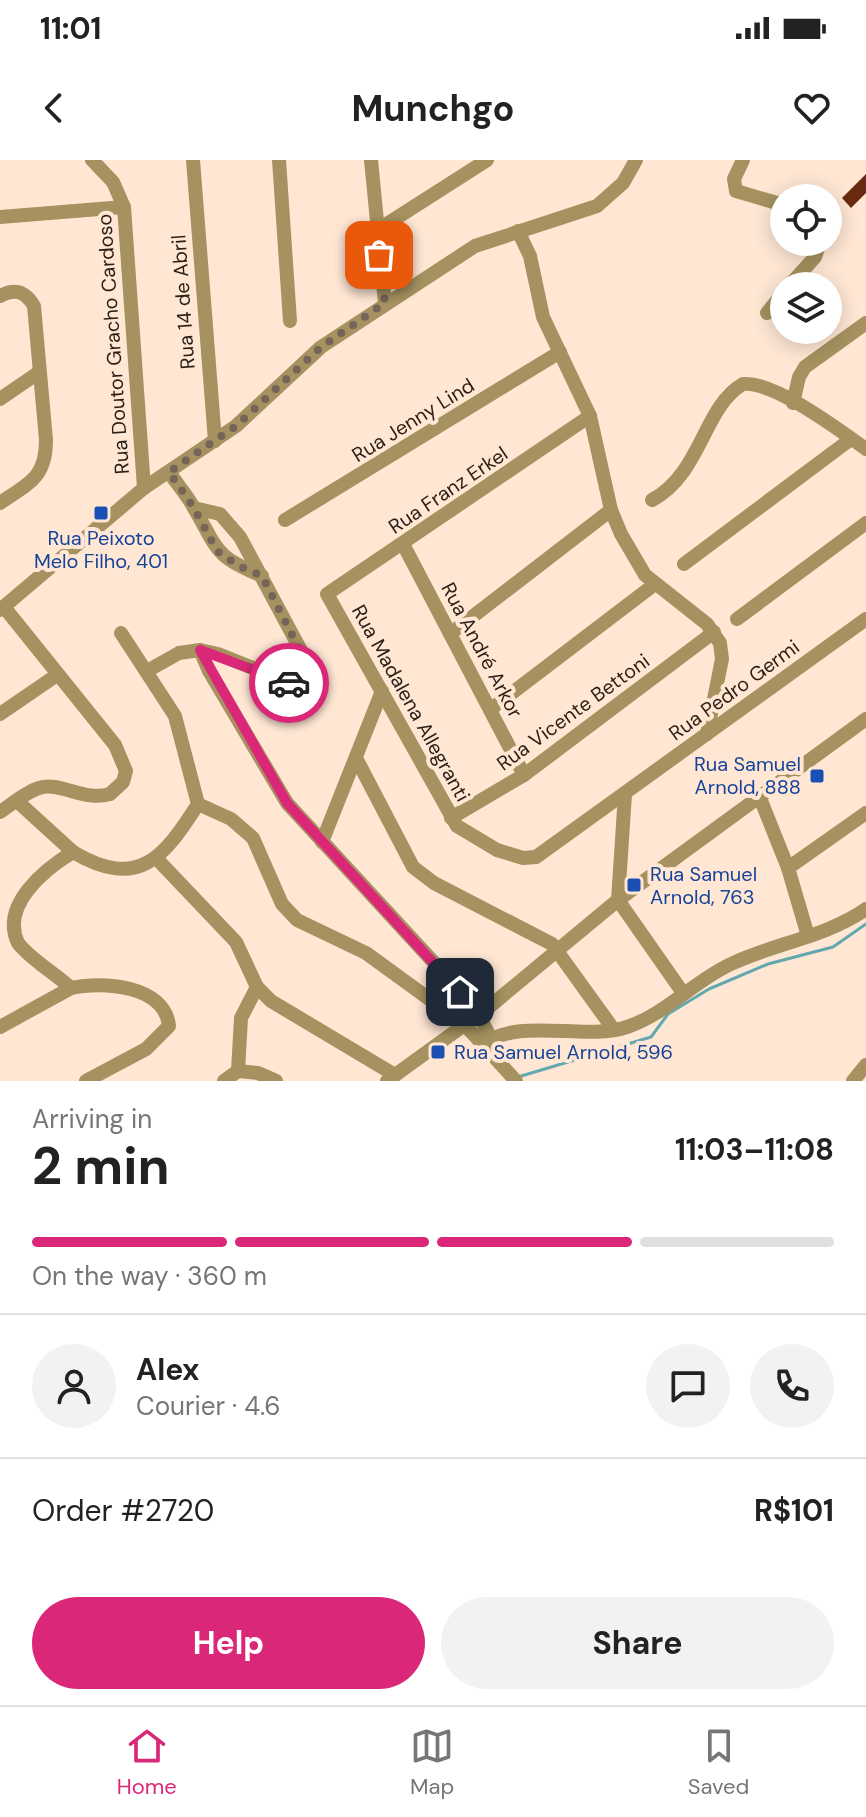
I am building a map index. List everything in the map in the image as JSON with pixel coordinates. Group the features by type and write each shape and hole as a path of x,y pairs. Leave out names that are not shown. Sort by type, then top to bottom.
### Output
{"street":[{"name":"Rua Doutor Gracho Cardoso","path":"92,160 113,182 124,207 144,488"},
{"name":"Rua 14 de Abril","path":"193,160 215,441"},
{"path":"279,160 290,321"},
{"path":"383,160 372,168 385,303"},
{"path":"376,231 487,160"},
{"path":"0,812 40,787 101,797 117,788 126,771 115,745 2,609 144,488 215,441 321,347 475,246 578,215 597,206 623,183 636,160"},
{"path":"743,160 734,179 736,191 770,201"},
{"path":"0,217 124,207"},
{"path":"518,231 530,256 538,303 590,416 611,510 636,563 655,584 714,632 722,659 707,734"},
{"path":"802,272 815,256"},
{"path":"0,296 24,293 34,306 46,440 44,467 31,482 0,503"},
{"path":"767,313 770,309"},
{"path":"793,403 796,386 805,367 866,323"},
{"name":"Rua Jenny Lind","path":"285,520 560,352"},
{"path":"0,399 38,373"},
{"path":"652,500 679,481 731,393 743,384 757,385 793,403 866,449"},
{"name":"Rua Franz Erkel","path":"327,594 590,416"},
{"path":"684,564 851,439"},
{"path":"169,472 194,508 217,551 237,565 262,576"},
{"path":"147,671 179,653 200,650 218,654 312,692 309,668 240,537 220,514 194,508"},
{"path":"450,634 611,510"},
{"path":"737,619 866,523"},
{"name":"Rua André Arkor","path":"403,544 524,775"},
{"path":"491,709 655,584"},
{"name":"Rua Madalena Allegranti","path":"327,594 451,818 465,834 481,843 531,859 547,851 625,794"},
{"name":"Rua Pedro Germi","path":"625,794 866,619"},
{"name":"Rua Vicente Bettoni","path":"451,818 524,775 714,632"},
{"path":"17,801 73,852 101,866 126,868 157,859 170,847 198,804 180,729 121,633"},
{"path":"200,650 276,787 322,842 480,1014 488,1041 516,1081"},
{"path":"0,714 57,675"},
{"path":"322,842 382,691"},
{"path":"157,859 236,942 257,987 284,1009 391,1078 480,1014 618,900 866,719"},
{"path":"356,758 404,854 421,875 559,950 614,1030"},
{"path":"625,794 618,900 683,993"},
{"path":"760,798 788,868 808,936"},
{"path":"198,804 231,819 253,838 282,904 297,920 366,953 488,1041"},
{"path":"788,868 866,813"},
{"path":"71,988 20,945 11,921 16,901 28,885 73,852"},
{"path":"488,1041 504,1032 614,1030 643,1021 729,965 808,936 866,909"},
{"path":"0,1027 71,988 99,984 146,996 169,1017 169,1026 158,1040 86,1081"},
{"path":"238,1071 241,1018 257,987"},
{"path":"853,1081 866,1065"},
{"path":"224,1081 238,1071 258,1073 276,1081"}],"building":[{"path":"866,174 866,193 851,208 842,198"}],"waterway":[{"path":"518,1077 651,1037 668,1014 709,989 768,964 833,947 866,924"}],"way so far":[{"path":"289,683 312,692 309,668 262,576 225,559 217,551 194,508 169,472 236,426 321,347 385,303 379,255"}],"place":[{"name":"Rua Peixoto Melo Filho, 401","path":"101,513"},
{"name":"Rua Samuel Arnold, 888","path":"817,776"},
{"name":"Rua Samuel Arnold, 763","path":"634,885"},
{"name":"Rua Samuel Arnold, 596","path":"438,1052"}],"route":[{"path":"289,683 218,654 200,650 209,671 287,803 460,992"}]}
